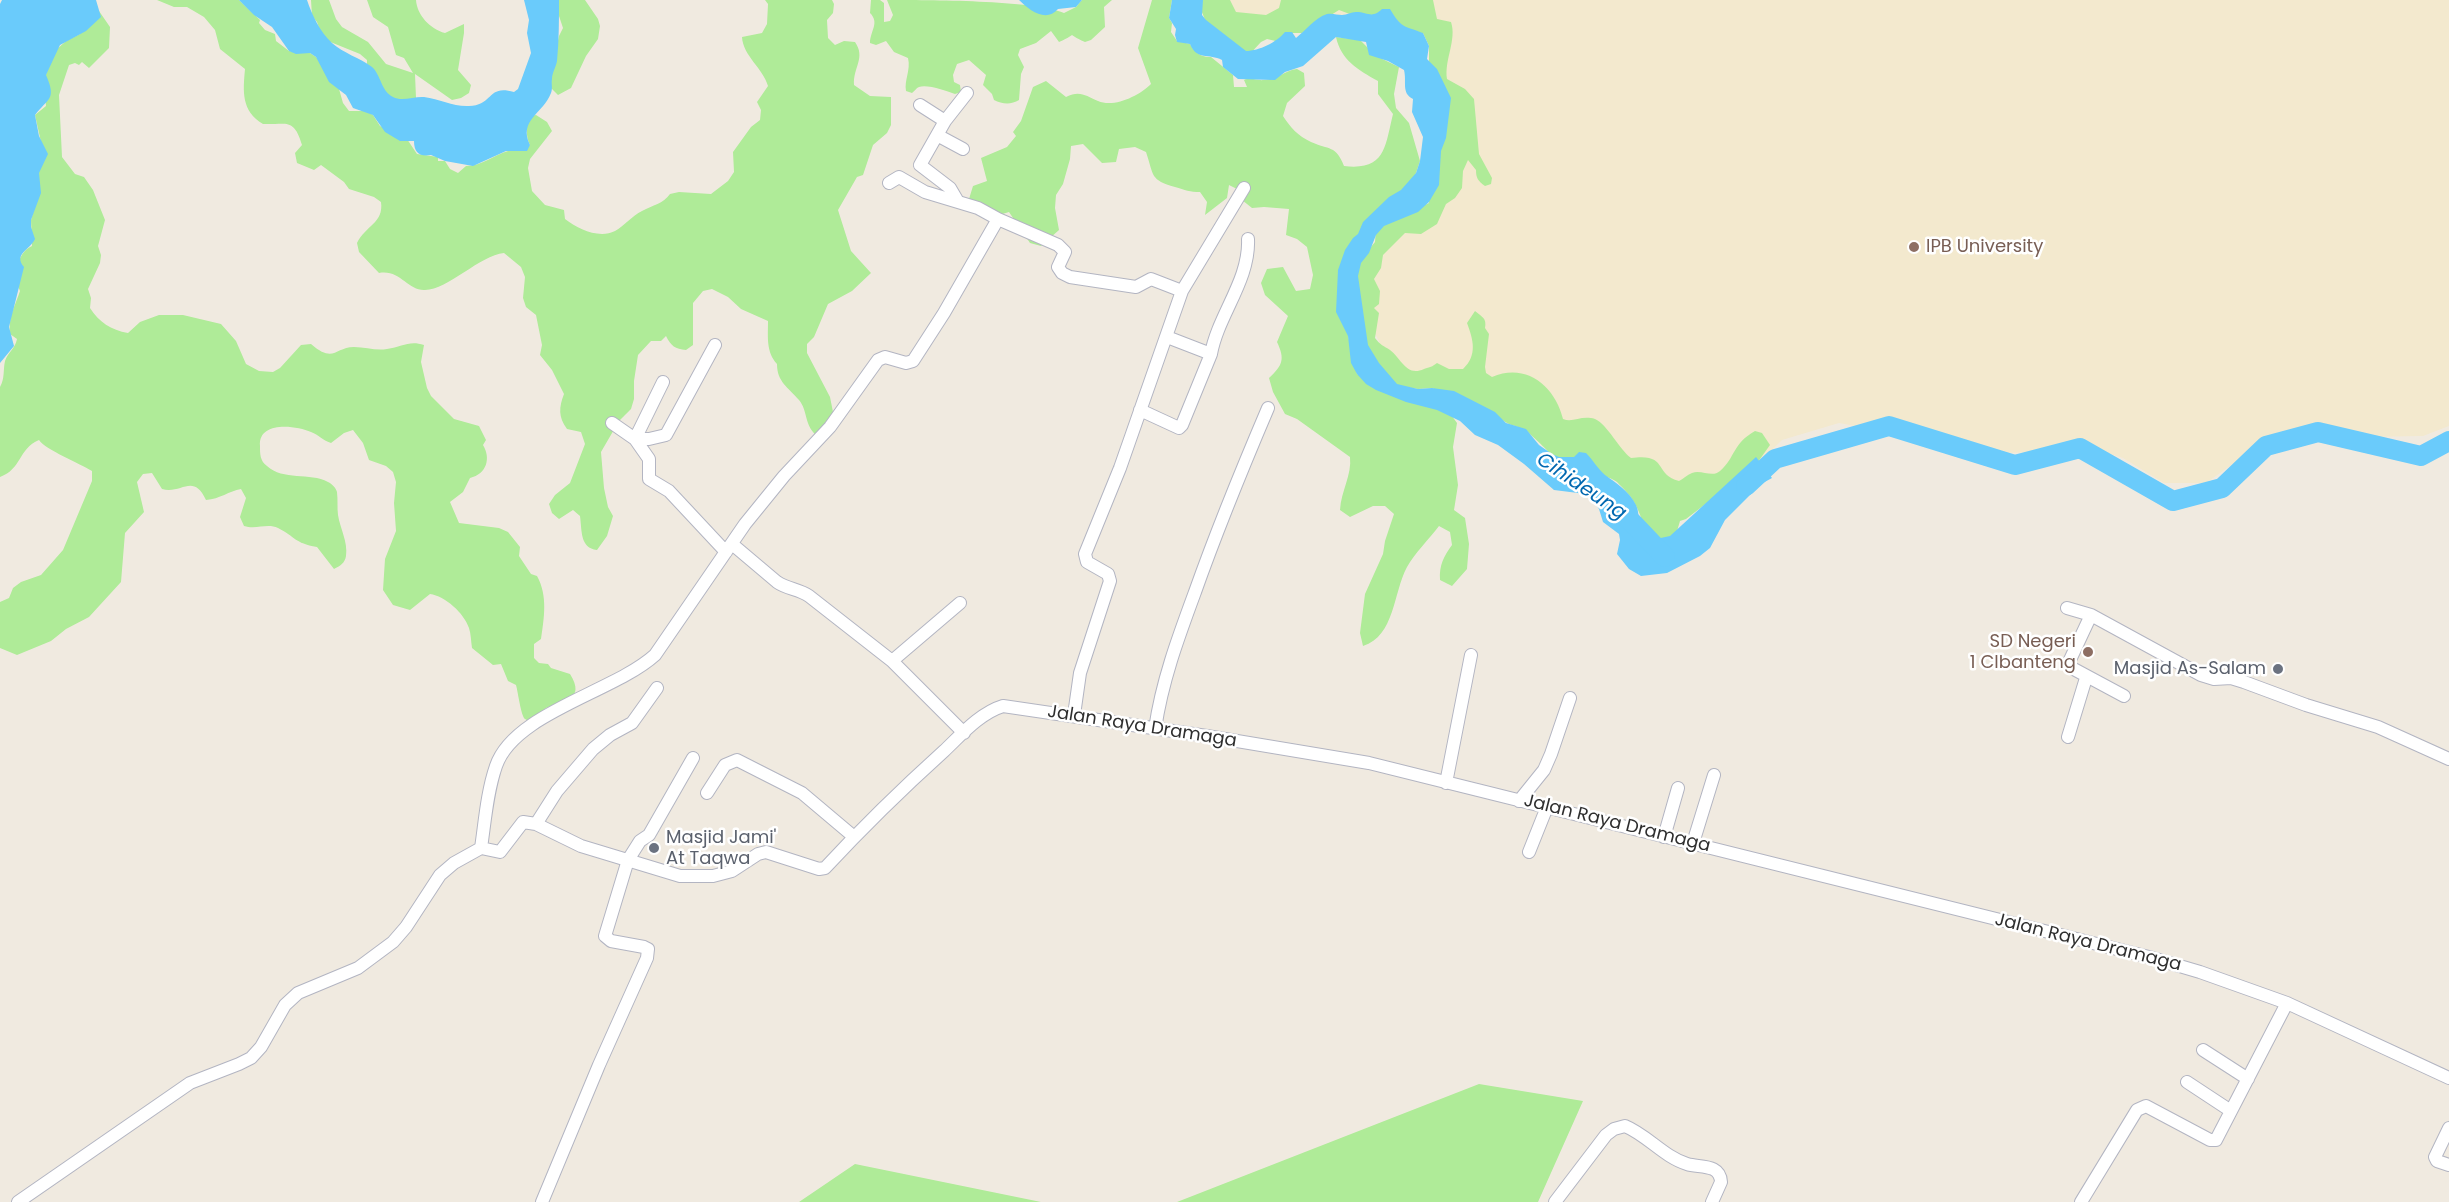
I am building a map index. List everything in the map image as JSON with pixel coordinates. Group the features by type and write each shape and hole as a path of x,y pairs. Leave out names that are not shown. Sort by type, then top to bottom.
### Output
{"street":[{"path":"957,200 950,188 920,165 945,121 967,93"},
{"path":"920,105 945,121"},
{"path":"937,135 963,149"},
{"path":"889,183 899,177 925,192 978,208 1058,245 1065,252 1058,267 1062,273 1070,277 1136,287 1151,279 1182,291"},
{"path":"1074,715 1080,673 1111,577 1087,562 1085,554 1120,468 1182,291 1244,188"},
{"path":"481,848 496,765 506,749 519,734 534,723 635,670 655,655 763,500 830,427 878,360 890,357 906,363 913,361 918,355 998,219"},
{"path":"1140,410 1179,428 1182,425 1211,354 1218,326 1239,284 1248,239"},
{"path":"1167,337 1211,354"},
{"path":"635,439 666,435 715,345"},
{"path":"635,439 663,382"},
{"path":"1155,729 1160,693 1175,645 1225,509 1268,408"},
{"path":"612,423 635,439 649,459 649,479 669,491 729,548 785,587 801,591 892,661 964,733"},
{"path":"892,661 960,603"},
{"path":"2067,608 2091,615 2201,675 2214,679 2231,678 2378,727 2449,759"},
{"path":"2091,615 2069,662 2070,667 2086,678 2124,696"},
{"path":"1446,783 1471,655"},
{"path":"2068,736 2086,678"},
{"path":"18,1202 190,1083 239,1065 251,1058 261,1047 285,1005 298,993 358,968 384,949 406,927 440,875 461,858 481,848 500,852 523,822 536,824 557,791 593,749 610,735 632,723 657,688"},
{"path":"1519,801 1544,770 1569,698"},
{"name":"Jalan Raya Dramaga","path":"536,824 581,846 680,876 694,878 732,871 758,854 766,852 819,869 825,867 853,837 989,712 1003,706 1074,715 1369,763 2150,957 2287,1003 2449,1078"},
{"path":"543,1202 599,1065 647,958 648,950 644,947 610,941 605,936 628,860 640,841 649,835 693,758"},
{"path":"707,793 725,765 737,760 802,793 853,837"},
{"path":"1693,843 1714,775"},
{"path":"1664,837 1678,788"},
{"path":"1529,852 1547,807"},
{"path":"2081,1202 2141,1107 2146,1106 2212,1142 2216,1140 2287,1003"},
{"path":"2203,1050 2248,1079"},
{"path":"2187,1082 2231,1111"},
{"path":"1555,1202 1606,1135 1614,1129 1625,1126 1684,1164 1710,1167 1718,1173 1722,1179 1712,1202"},
{"path":"2449,1128 2435,1157 2437,1161 2449,1165"}],"shaded area":[{"name":"IPB University","path":"1215,0 2449,0 2449,426 2423,436 2306,438 2258,446 2206,483 2164,483 2123,458 2085,446 2042,452 2001,453 1839,423 1782,440 1719,502 1393,369 1366,316 1371,260 1387,233 1433,223 1437,40 1309,16 1277,37 1249,43"}],"green space":[{"path":"157,0 239,0 260,20 259,23 265,30 275,34 276,41 289,51 310,53 316,57 337,82 343,103 349,111 366,111 373,115 380,126 407,139 417,154 438,157 438,161 445,161 450,169 458,173 466,166 512,150 521,150 530,145 526,117 536,115 547,122 552,131 530,159 528,168 532,191 545,205 564,210 565,219 570,223 589,232 602,234 615,231 638,213 661,202 670,194 679,192 711,194 728,181 734,172 733,152 751,127 760,120 761,110 757,102 768,86 762,73 749,56 742,37 762,33 767,24 768,4 765,0 832,0 833,13 827,20 828,38 835,45 844,41 855,42 859,58 854,85 870,96 891,97 891,125 887,133 873,145 863,175 857,177 838,210 851,251 871,273 852,291 828,304 814,337 807,344 807,353 830,397 834,417 816,435 812,431 802,404 779,375 777,364 769,349 768,321 741,309 728,297 712,289 703,291 693,303 693,345 686,350 679,349 672,345 666,336 661,341 651,341 638,355 631,409 619,421 601,452 604,488 608,507 613,516 607,536 597,550 591,549 583,538 580,516 573,510 559,519 552,513 549,504 555,495 570,483 585,444 581,432 567,429 562,420 560,408 564,394 552,370 540,355 542,345 536,315 526,307 523,298 525,277 521,267 504,253 495,255 444,284 425,290 414,287 393,274 379,273 359,252 357,243 380,215 381,202 374,197 349,189 344,182 321,165 314,170 297,163 295,153 302,145 296,130 288,124 263,124 251,113 244,93 245,69 220,49 215,30 204,17 187,7 174,7"},
{"path":"311,0 329,0 336,19 342,27 368,42 386,64 413,73 404,58 396,55 388,27 373,17 367,0 416,0 425,21 445,33 464,24 458,70 471,85 469,93 452,100 415,74 416,98 392,102 367,64 367,60 360,54 323,39 317,22 312,16"},
{"path":"552,0 585,0 600,26 598,39 586,56 571,88 558,95 548,85 559,36 563,28 559,16 553,10"},
{"path":"871,0 880,0 884,3 884,22 890,21 893,15 887,0 1005,3 1029,5 1064,13 1076,7 1082,0 1112,0 1104,7 1105,27 1091,40 1085,42 1072,35 1059,42 1051,31 1036,43 1020,49 1018,55 1024,67 1021,74 1019,100 1007,103 994,100 992,94 983,85 986,75 969,60 957,64 953,75 954,82 960,85 961,92 955,94 927,86 918,87 912,93 906,91 908,58 894,52 886,41 876,45 870,43 874,24 870,13"},
{"path":"1152,0 1172,0 1169,18 1172,23 1171,32 1177,41 1190,44 1204,57 1211,57 1233,75 1234,87 1247,87 1244,80 1269,80 1297,69 1304,73 1305,86 1287,103 1283,116 1302,137 1335,151 1344,166 1358,167 1376,160 1385,146 1393,114 1378,94 1378,81 1346,58 1336,37 1360,40 1376,56 1399,67 1394,94 1396,108 1409,123 1420,161 1412,185 1365,224 1348,336 1357,374 1449,412 1457,423 1453,447 1458,485 1454,510 1465,518 1469,544 1467,569 1452,586 1440,580 1443,561 1452,545 1450,532 1439,526 1407,567 1392,612 1381,633 1374,641 1363,646 1360,633 1365,594 1383,554 1394,514 1385,506 1373,506 1350,517 1340,510 1350,457 1297,419 1285,414 1273,392 1269,378 1281,362 1282,357 1277,342 1288,316 1265,295 1261,283 1267,269 1283,267 1296,291 1310,289 1313,275 1307,247 1297,239 1286,235 1289,209 1252,208 1242,200 1239,190 1229,185 1227,198 1205,215 1207,202 1200,192 1161,182 1152,172 1146,152 1135,147 1119,149 1116,162 1102,163 1083,144 1071,146 1063,184 1056,195 1055,208 1059,230 1041,246 1030,243 1009,212 986,219 969,199 973,186 987,181 981,158 1007,147 1016,136 1013,132 1021,121 1033,87 1046,81 1066,97 1079,94 1104,103 1111,103 1126,100 1151,84 1138,48"},
{"path":"1197,0 1230,0 1236,12 1266,15 1279,8 1281,0 1433,0 1437,19 1451,22 1452,36 1447,79 1465,89 1474,99 1479,154 1492,178 1491,184 1485,186 1481,183 1476,170 1468,160 1463,171 1462,188 1455,198 1446,204 1437,224 1421,234 1405,233 1383,255 1381,268 1374,279 1380,291 1379,304 1374,308 1379,313 1375,338 1413,371 1428,368 1437,363 1449,369 1463,369 1471,358 1473,347 1467,323 1475,311 1485,320 1485,328 1489,334 1486,373 1492,377 1504,373 1516,373 1537,380 1553,396 1563,419 1595,419 1604,426 1631,458 1651,458 1666,474 1679,481 1695,472 1714,474 1725,466 1742,441 1755,431 1762,433 1770,445 1755,466 1686,519 1680,521 1675,538 1654,538 1646,532 1632,498 1613,480 1555,460 1525,430 1432,388 1418,389 1392,385 1363,339 1354,268 1375,242 1376,229 1429,203 1429,46 1423,33 1406,32 1393,15 1355,16 1339,10 1302,33 1288,33 1280,42 1267,39 1261,42 1248,56 1208,27"},
{"path":"99,11 110,27 109,48 89,68 82,62 79,65 75,63 69,65 59,95 62,157 75,174 84,177 93,190 105,220 98,246 101,255 100,263 88,289 91,298 90,308 106,325 128,333 140,322 159,315 183,315 221,324 236,341 246,364 259,371 273,372 280,368 301,345 311,344 330,354 354,347 383,349 410,344 424,345 421,362 431,396 454,419 479,426 486,440 483,445 487,455 484,469 470,478 463,492 450,502 459,523 499,528 508,532 520,547 519,556 531,574 537,576 543,591 544,615 541,639 534,644 534,658 539,663 548,664 551,668 570,674 576,689 571,698 544,709 534,722 526,720 516,685 508,681 501,664 493,665 472,648 467,622 453,606 442,598 430,594 410,610 393,605 383,590 385,559 396,531 394,503 396,482 393,472 386,466 369,460 363,443 353,430 344,433 331,443 314,433 296,428 279,427 265,432 260,446 263,462 273,471 321,479 336,489 338,515 346,551 345,561 338,567 334,569 317,547 299,542 278,528 244,526 240,517 246,498 241,489 206,500 196,487 162,489 152,473 143,474 137,482 144,512 125,533 121,582 89,617 66,629 51,641 17,655 0,648 0,602 9,598 13,588 21,582 41,575 63,550 92,481 92,471 55,452 39,440 27,448 12,469 0,477 0,387 5,361 17,339 10,334 10,322 20,291 17,279 18,266 23,254 32,246 31,220 35,206 41,142 35,115 46,106 44,79 56,50 66,41 80,34"},
{"path":"1479,1084 1583,1101 1538,1202 1177,1202"},
{"path":"855,1164 1041,1202 799,1202"}],"water":[{"path":"2,0 96,0 101,17 86,31 60,45 46,75 51,89 50,98 35,115 39,136 48,154 39,173 41,193 31,220 35,239 21,255 21,263 24,267 9,327 14,346 0,363 0,4"},
{"path":"239,0 307,0 311,12 328,39 341,50 372,67 386,91 393,97 400,99 424,97 469,106 483,102 499,91 514,92 518,89 531,53 527,33 529,20 524,0 559,0 558,53 552,77 552,91 529,123 527,136 530,145 527,151 506,151 473,166 445,161 431,155 421,155 415,149 414,141 400,141 385,132 373,115 353,108 346,95 329,82 316,57 310,53 296,54 289,51 272,27 254,15"},
{"path":"1019,0 1082,0 1076,7 1058,9 1048,15 1043,15 1028,8"},
{"path":"1172,0 1203,0 1202,15 1206,20 1246,51 1267,45 1285,32 1292,32 1296,38 1318,18 1329,14 1342,15 1356,12 1373,14 1382,9 1390,9 1404,26 1423,33 1429,46 1427,59 1437,69 1451,98 1446,138 1441,151 1439,185 1429,202 1418,212 1384,226 1376,235 1369,253 1361,263 1358,276 1368,345 1379,363 1397,384 1418,389 1454,391 1495,412 1506,423 1526,429 1539,445 1559,457 1574,457 1579,452 1586,453 1602,473 1622,488 1633,500 1638,513 1640,537 1656,539 1670,536 1756,457 1772,478 1761,484 1725,520 1710,548 1700,556 1667,573 1641,576 1629,569 1617,554 1619,534 1603,522 1599,509 1591,498 1578,493 1554,490 1524,464 1498,445 1475,435 1460,421 1437,410 1406,402 1366,384 1351,363 1348,336 1336,312 1338,270 1345,250 1358,234 1363,222 1389,197 1401,190 1416,173 1420,161 1423,137 1412,112 1413,99 1407,94 1404,70 1388,61 1369,55 1366,42 1336,37 1303,66 1285,72 1275,80 1238,79 1223,67 1222,60 1200,55 1190,44 1177,42 1176,29 1169,18"}],"waterway":[{"name":"Cihideung","path":"1746,486 1775,459 1889,426 2015,465 2080,448 2173,501 2222,488 2266,446 2318,432 2421,456 2449,441"},
{"name":"Cihideung","path":"1618,511 1627,517 1665,557"}],"place":[{"name":"IPB University","path":"1914,247"},
{"name":"SD Negeri 1 CIbanteng","path":"2088,652"},
{"name":"Masjid As-Salam","path":"2278,669"},
{"name":"Masjid Jami' At Taqwa","path":"654,848"}]}
